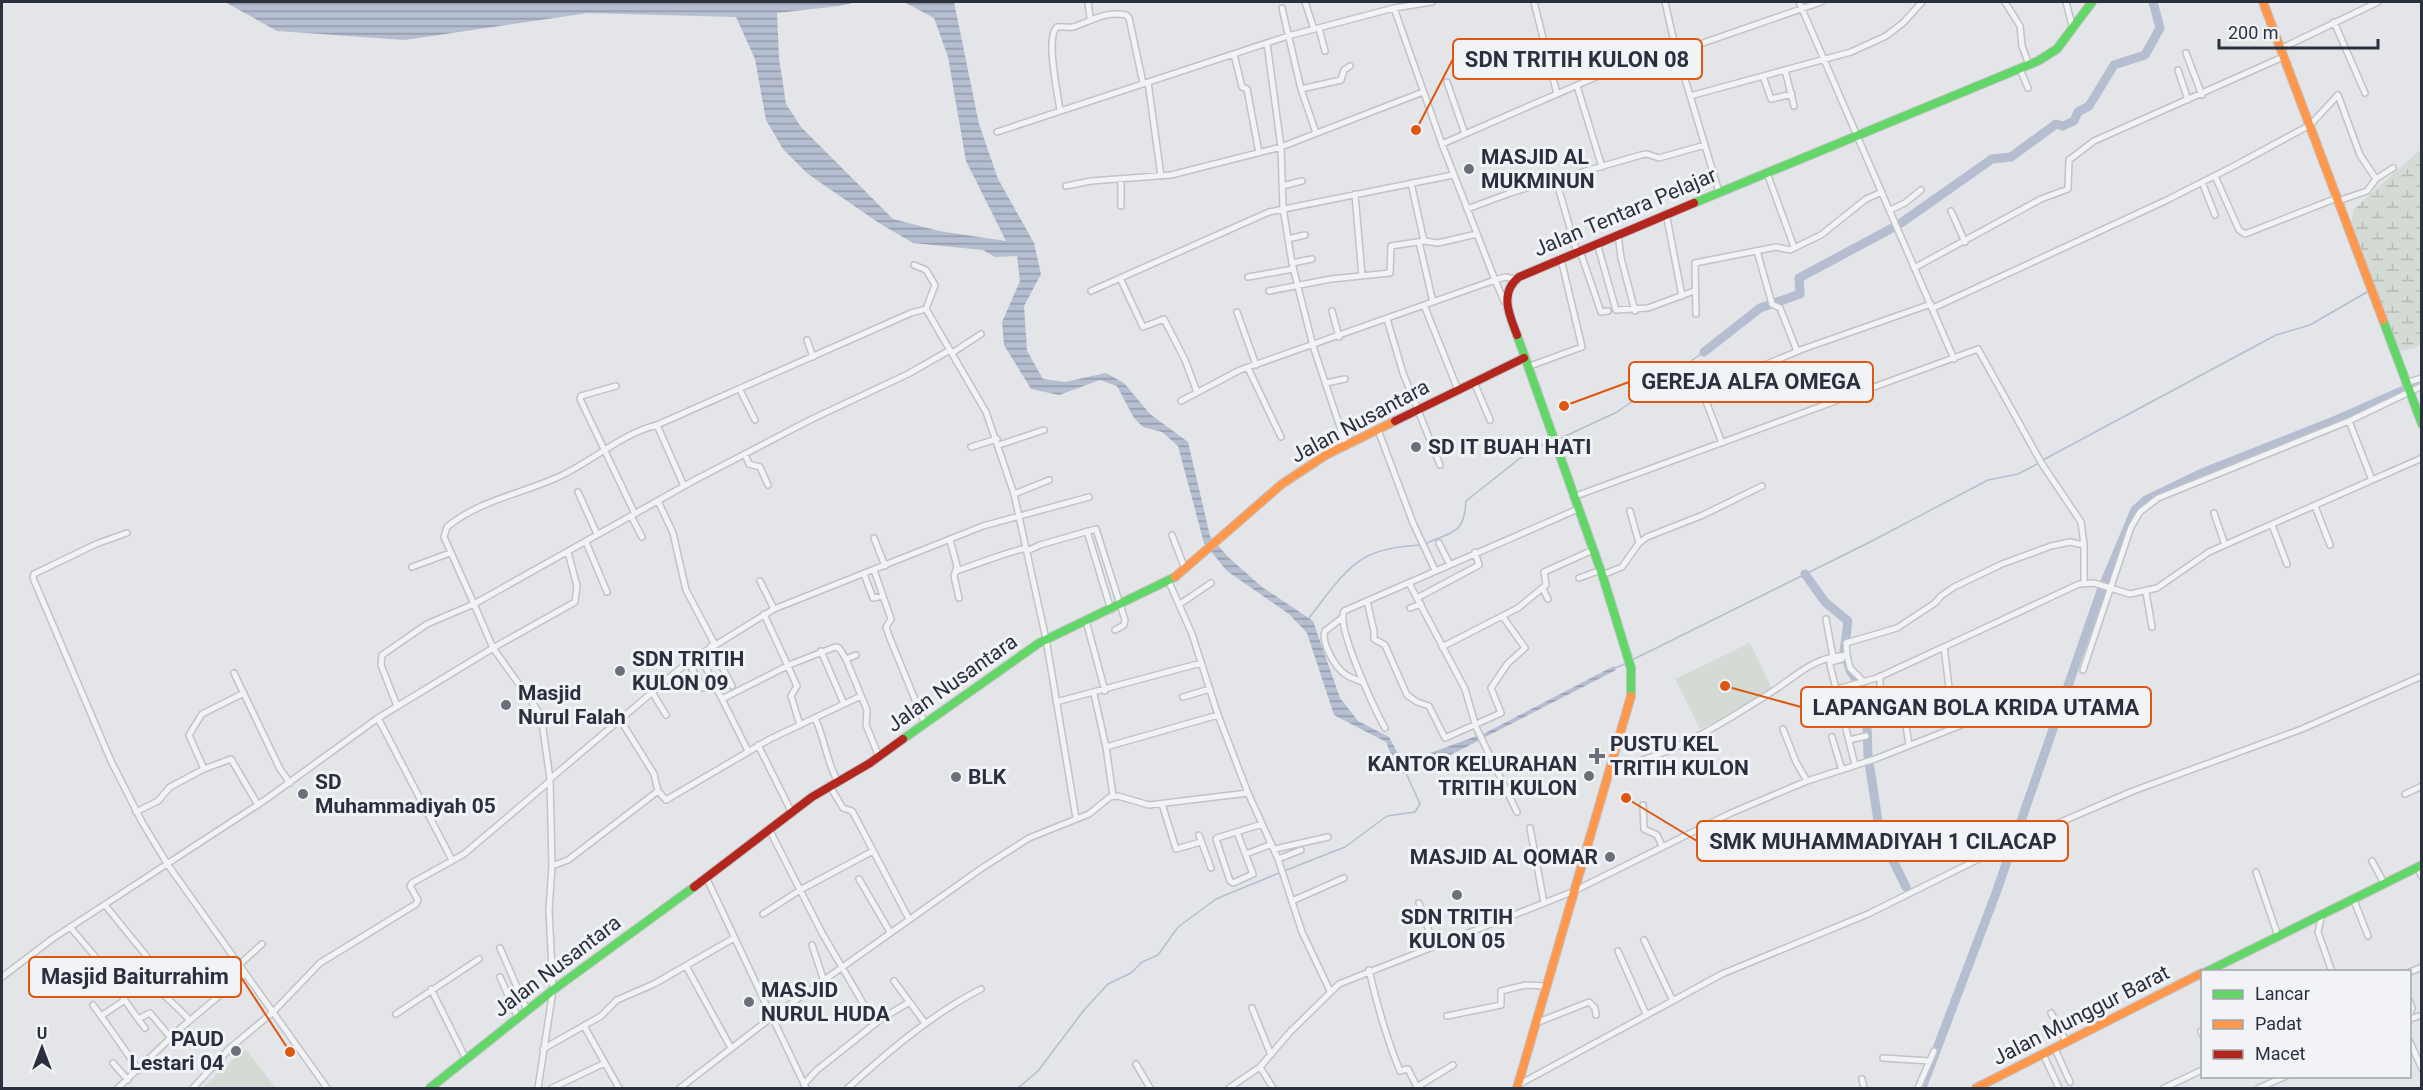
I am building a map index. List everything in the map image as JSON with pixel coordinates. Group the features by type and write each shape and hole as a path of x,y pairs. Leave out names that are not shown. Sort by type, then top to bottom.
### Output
{"main road":[{"name":"Jalan Tentara Pelajar","path":"1506,305 1507,293 1515,279 1666,213 2029,65 2057,49 2092,2"},
{"path":"2263,2 2421,424"},
{"path":"1506,305 1601,572 1631,668 1631,696 1517,1087"},
{"name":"Jalan Nusantara","path":"430,1089 552,990 837,780 879,757 1046,639 1169,582 1218,537 1308,465 1524,358"},
{"name":"Jalan Munggur Barat","path":"2208,970 2419,866"},
{"name":"Jalan Munggur Barat","path":"1976,1089 2201,974"}],"street":[{"path":"1088,2 1090,18"},
{"path":"1305,2 1325,51"},
{"path":"997,132 1288,36 1396,6 1432,2"},
{"path":"1534,2 1557,94"},
{"path":"1665,2 1675,46 1719,192"},
{"path":"1799,2 1954,359"},
{"path":"1677,52 1821,2"},
{"path":"1690,96 1851,52 1886,36 1903,23 1922,2"},
{"path":"2004,2 2020,26 2022,46 2029,65"},
{"path":"2066,2 2073,29"},
{"path":"1914,268 2041,199 2068,189 2069,160 2094,141 2202,94 2282,53 2334,22 2378,2"},
{"path":"1396,6 1423,92 1453,175 1506,305"},
{"path":"1282,8 1300,89 1316,133"},
{"path":"1060,111 1051,44 1053,32 1058,27 1072,27 1090,18 1109,14 1128,17 1146,82 1161,176"},
{"path":"2334,22 2365,93"},
{"path":"1267,43 1281,147 1283,208 1293,266 1313,346 1346,445"},
{"path":"1442,144 1596,77 1675,46"},
{"path":"1588,49 1596,77"},
{"path":"2186,52 2202,94"},
{"path":"1234,54 1242,87 1247,88 1259,153"},
{"path":"1300,89 1341,80 1344,70 1350,66"},
{"path":"2020,69 2028,88"},
{"path":"1785,70 1794,106"},
{"path":"2178,70 2188,100"},
{"path":"1763,76 1771,99 1792,94"},
{"path":"1448,82 1465,134"},
{"path":"1577,86 1602,167"},
{"path":"1722,443 1702,391 1797,351 1932,306 2202,183 2310,125 2342,90"},
{"path":"1066,186 1179,174 1259,153 1281,147 1423,92"},
{"path":"2337,95 2361,155 2376,179"},
{"path":"1467,209 1641,155 1647,154 1659,158 1705,145"},
{"path":"2215,176 2239,230 2245,234 2367,191 2376,179 2393,168"},
{"path":"1767,172 1794,247"},
{"path":"1091,291 1209,238 1283,208 1453,175"},
{"path":"1121,179 1121,206"},
{"path":"1556,180 1601,312 1608,311"},
{"path":"1282,186 1302,181"},
{"path":"1411,183 1432,303"},
{"path":"2202,183 2215,215"},
{"path":"1890,210 1905,203 1921,190"},
{"path":"1696,314 1695,263 1776,247 1787,250 1821,235 1866,199 1882,192"},
{"path":"1355,194 1362,276"},
{"path":"1951,211 1965,242"},
{"path":"1666,213 1682,296"},
{"path":"1269,291 1297,285 1390,273 1389,248 1421,242 1438,243 1477,234"},
{"path":"1618,234 1621,258 1635,311"},
{"path":"1288,239 1305,235"},
{"path":"1597,243 1615,310 1635,311 1653,307 1694,291"},
{"path":"1756,251 1772,304 1780,308 1797,351"},
{"path":"1527,367 1582,347 1561,258"},
{"path":"1248,277 1312,259"},
{"path":"914,265 926,270 935,285 926,309"},
{"path":"1120,278 1143,327 1164,319 1185,360 1197,392"},
{"path":"1181,401 1256,364 1339,337 1495,280 1515,279"},
{"path":"1424,306 1458,390"},
{"path":"926,309 986,412 1014,494 1046,639 1076,818"},
{"path":"538,1089 552,990 549,910 552,866 550,780 541,715 493,648 450,553 444,532 454,521 476,509 557,477 632,434 740,390 911,313 926,309"},
{"path":"1332,311 1339,337"},
{"path":"1237,312 1256,364"},
{"path":"1387,319 1417,410 1440,465"},
{"path":"397,706 381,664 382,655 427,624 474,604 684,486 951,352 981,334"},
{"path":"807,340 813,357"},
{"path":"1573,497 1980,350 2042,464 2081,522 2084,545 2084,583"},
{"path":"1248,368 1281,437"},
{"path":"2083,670 2131,527 2140,512 2158,498 2349,421 2421,378"},
{"path":"1326,383 1346,380"},
{"path":"1474,382 1490,420"},
{"path":"616,386 580,397 642,537"},
{"path":"2407,388 2421,386"},
{"path":"740,390 755,420"},
{"path":"2349,421 2372,480"},
{"path":"657,424 684,486"},
{"path":"971,447 1044,430"},
{"path":"1378,430 1421,541 1436,570"},
{"path":"746,454 749,464 760,467 768,485"},
{"path":"1837,689 1880,676 2084,583 2094,583 2123,593 2146,592 2170,581 2209,552 2421,458"},
{"path":"1014,494 1049,480"},
{"path":"1579,578 1622,567 1639,543 1656,533 1703,515 1762,486"},
{"path":"578,492 597,534"},
{"path":"193,1089 230,1048 273,1012 297,984 320,963 416,904 418,900 410,886 412,883 467,852 652,692 712,644 774,609 950,540 1019,514 1089,497"},
{"path":"658,501 673,533 686,590 732,686"},
{"path":"2315,506 2330,545"},
{"path":"1385,728 1364,682 1342,618 1344,611 1449,563 1578,509"},
{"path":"1630,510 1639,543"},
{"path":"2214,513 2225,545"},
{"path":"2272,525 2288,564"},
{"path":"957,571 990,561 994,556 1096,530 1125,622 1115,630"},
{"path":"1087,531 1111,610"},
{"path":"127,533 96,544 32,576 95,724 136,812 168,865 327,1089"},
{"path":"1172,535 1185,568"},
{"path":"874,538 885,566"},
{"path":"950,540 957,571 954,576 959,598"},
{"path":"586,542 607,592"},
{"path":"1860,683 1844,656 1846,643 1897,627 1935,603 1941,595 1980,573 2051,546 2070,542 2084,545"},
{"path":"1439,543 1449,563"},
{"path":"1442,647 1503,617 1543,589 1547,584 1544,572 1593,550"},
{"path":"2,977 70,927 290,783 378,718 493,648 575,602 577,586 568,552"},
{"path":"1417,598 1479,565 1475,552"},
{"path":"412,567 450,553"},
{"path":"874,570 891,621 886,627 925,724"},
{"path":"864,574 873,599 883,596"},
{"path":"760,580 774,609"},
{"path":"1169,582 1180,604 1218,715 1248,793 1274,846 1302,932 1330,991"},
{"path":"1180,604 1211,583"},
{"path":"1409,583 1470,700 1470,710 1475,726 1517,812"},
{"path":"1543,589 1548,600"},
{"path":"2146,592 2152,627"},
{"path":"1366,601 1374,639 1385,645 1407,695 1429,706 1443,737 1451,737 1501,713 1491,694 1491,688 1508,663 1524,651 1521,641 1503,617"},
{"path":"1410,609 1420,604"},
{"path":"764,614 789,664 797,686 791,696 800,725"},
{"path":"1342,618 1325,631 1324,638 1339,669 1348,676 1364,682"},
{"path":"1826,620 1833,657"},
{"path":"1086,621 1105,691"},
{"path":"722,699 789,664 837,647 846,659 868,714 866,725 879,757"},
{"path":"1944,647 1954,728"},
{"path":"821,651 844,704"},
{"path":"699,654 748,752"},
{"path":"846,659 856,656"},
{"path":"1608,769 1638,763 1700,737 1784,684 1804,668 1833,657 1844,656"},
{"path":"1844,656 1830,662 1855,765"},
{"path":"688,662 703,687"},
{"path":"1056,702 1094,694 1201,663"},
{"path":"234,673 280,769 290,783"},
{"path":"1880,676 1882,699 1895,718 1905,719 1910,746"},
{"path":"1517,1087 1672,999 1722,974 1868,914 2007,845 2133,791 2302,729 2421,676"},
{"path":"1184,698 1210,689"},
{"path":"652,692 666,715"},
{"path":"204,770 189,735 202,714 244,693"},
{"path":"1094,694 1106,747 1113,796"},
{"path":"621,721 656,777 658,790 666,800 758,746 861,696"},
{"path":"1229,1089 1260,1067 1330,991 1369,970 1572,892 1662,846 1807,781 1910,746 2005,707"},
{"path":"1843,716 1863,711"},
{"path":"1106,747 1218,715"},
{"path":"378,718 453,860"},
{"path":"815,718 827,748 828,762 837,780"},
{"path":"1783,729 1796,762 1807,781"},
{"path":"1849,740 1866,736"},
{"path":"1832,737 1842,770"},
{"path":"758,746 792,813"},
{"path":"136,812 158,801 170,787 231,759 258,805"},
{"path":"829,786 843,808 853,813 909,919"},
{"path":"2404,794 2421,786"},
{"path":"552,866 568,860 658,790"},
{"path":"1113,796 1140,804 1162,804 1248,793"},
{"path":"680,1089 772,1017 909,919 1029,838 1089,814 1113,796"},
{"path":"1162,804 1176,849 1201,841 1217,843"},
{"path":"1643,804 1644,829 1657,836 1662,846"},
{"path":"1237,832 1253,875 1231,882 1217,838 1262,824"},
{"path":"1530,828 1544,903"},
{"path":"770,831 842,968 867,1010"},
{"path":"1246,854 1274,846 1328,837"},
{"path":"1201,841 1211,867"},
{"path":"1278,859 1301,850"},
{"path":"763,914 800,890 873,851"},
{"path":"2372,861 2384,883"},
{"path":"2419,866 2421,877"},
{"path":"2256,872 2278,936"},
{"path":"706,878 805,1086 817,1070 881,1019 908,1003"},
{"path":"1292,901 1344,878"},
{"path":"859,879 890,932"},
{"path":"2353,898 2368,936"},
{"path":"1419,903 1434,945"},
{"path":"105,905 148,958 148,974 165,999 178,1005 189,1020"},
{"path":"2322,914 2318,932 2331,970"},
{"path":"70,927 93,954 145,1028"},
{"path":"543,1049 607,1012 617,1000 686,966 734,938"},
{"path":"1644,940 1672,999"},
{"path":"239,965 262,944"},
{"path":"812,945 824,981"},
{"path":"500,948 527,1010"},
{"path":"1618,951 1646,1014"},
{"path":"396,1014 479,959"},
{"path":"686,966 731,1048"},
{"path":"1369,970 1376,1005 1400,1071 1408,1070 1417,1088 1453,1065"},
{"path":"118,1089 189,1020 245,974"},
{"path":"500,977 518,1018"},
{"path":"894,981 908,1003 925,1023"},
{"path":"1446,1016 1501,1005 1501,991 1526,985 1545,986"},
{"path":"431,989 466,1059"},
{"path":"848,1089 925,1023 981,989"},
{"path":"101,1016 125,1000"},
{"path":"1535,1023 1589,1002 1595,1008 1596,1015"},
{"path":"93,1005 139,1070"},
{"path":"1252,1008 1271,1055"},
{"path":"138,1019 150,1013 171,1038"},
{"path":"2050,1013 2067,1043"},
{"path":"584,1026 619,1089"},
{"path":"2411,1046 2421,1069"},
{"path":"2055,1049 2070,1082"},
{"path":"1918,1089 1934,1051"},
{"path":"2043,1054 2060,1089"},
{"path":"1883,1058 1929,1061"},
{"path":"113,1063 128,1080"},
{"path":"552,1089 605,1063"},
{"path":"1136,1064 1150,1089"},
{"path":"1260,1067 1273,1089"},
{"path":"2164,1089 2201,1070"},
{"path":"2259,1089 2284,1078"},
{"path":"1862,1079 1864,1089"}],"green space":[{"path":"2421,149 2422,342 2415,348 2400,351 2396,348 2352,228 2353,210"},
{"path":"1750,643 1774,693 1700,729 1675,679"},
{"path":"245,1049 276,1088 202,1088"}],"water":[{"path":"225,2 857,2 777,13 779,58 786,104 801,127 893,219 939,231 1006,241 966,161 948,57 934,18 906,3 896,2 954,2 979,124 998,179 1034,243 1041,274 1024,306 1027,351 1043,379 1065,382 1106,373 1124,383 1150,414 1188,442 1210,536 1228,557 1262,587 1313,621 1340,698 1358,721 1389,737 1401,759 1408,761 1485,733 1614,666 1616,670 1431,765 1403,774 1395,764 1386,742 1334,715 1307,633 1289,614 1227,571 1204,543 1178,446 1162,432 1143,427 1134,418 1117,386 1100,380 1059,395 1031,389 1004,345 1002,322 1020,281 1017,256 995,257 983,250 913,243 879,223 808,174 783,149 766,120 755,59 736,17 588,13 405,40 277,31"}],"waterway":[{"path":"1901,223 1992,159 2011,157 2056,124 2063,126 2074,121 2078,112 2089,106 2114,65 2145,55 2160,28 2153,2"},
{"path":"1704,352 1760,308 1800,294 1799,278 1896,226"},
{"path":"2043,460 2276,335 2310,325 2367,292"},
{"path":"1559,439 1617,412 1704,352"},
{"path":"1922,1088 1996,893 2101,591 2135,510 2146,500 2202,473 2329,423 2422,382"},
{"path":"1425,544 1450,534 1460,526 1466,501 1533,448 1551,442"},
{"path":"1634,659 1870,542 1988,480 2018,474 2039,463"},
{"path":"1309,618 1341,577 1356,563 1384,550 1420,545"},
{"path":"1805,574 1825,602 1848,621 1844,652 1851,672 1866,693 1868,755 1880,834 1906,887"},
{"path":"1615,668 1627,663"},
{"path":"1284,871 1345,847 1387,816 1415,812 1420,804 1406,773"},
{"path":"1018,1088 1038,1071 1084,1010 1108,984 1131,973 1142,962 1158,955 1178,927 1216,899 1279,873"}],"traffic: fast":[{"path":"1694,203 2038,61 2057,49 2092,2"},
{"path":"2383,320 2422,424"},
{"path":"1517,335 1603,577 1631,668 1631,696"},
{"path":"903,739 1039,643 1175,577"},
{"path":"2210,970 2422,865"},
{"path":"430,1088 553,990 694,887"}],"traffic: slow":[{"path":"2263,2 2383,320"},
{"path":"1175,577 1282,484 1326,455 1395,421"},
{"path":"1517,1088 1631,696"},
{"path":"1976,1088 2201,974"}],"traffic: jam":[{"path":"1517,335 1509,312 1507,297 1513,283 1519,277 1694,203"},
{"path":"1395,421 1524,358"},
{"path":"694,887 812,797 870,763 903,739"}],"place":[{"name":"SDN TRITIH KULON 08","path":"1416,130"},
{"name":"MASJID AL MUKMINUN","path":"1469,169"},
{"name":"GEREJA ALFA OMEGA","path":"1564,406"},
{"name":"SD IT BUAH HATI","path":"1416,447"},
{"name":"SDN TRITIH KULON 09","path":"620,671"},
{"name":"LAPANGAN BOLA KRIDA UTAMA","path":"1725,686"},
{"name":"Masjid Nurul Falah","path":"506,705"},
{"name":"PUSTU KEL TRITIH KULON","path":"1597,756"},
{"name":"KANTOR KELURAHAN TRITIH KULON","path":"1589,776"},
{"name":"BLK","path":"956,777"},
{"name":"SD Muhammadiyah 05","path":"303,794"},
{"name":"SMK MUHAMMADIYAH 1 CILACAP","path":"1626,798"},
{"name":"MASJID AL QOMAR","path":"1610,857"},
{"name":"SDN TRITIH KULON 05","path":"1457,895"},
{"name":"MASJID NURUL HUDA","path":"749,1002"},
{"name":"PAUD Lestari 04","path":"236,1051"},
{"name":"Masjid Baiturrahim","path":"290,1052"}]}
